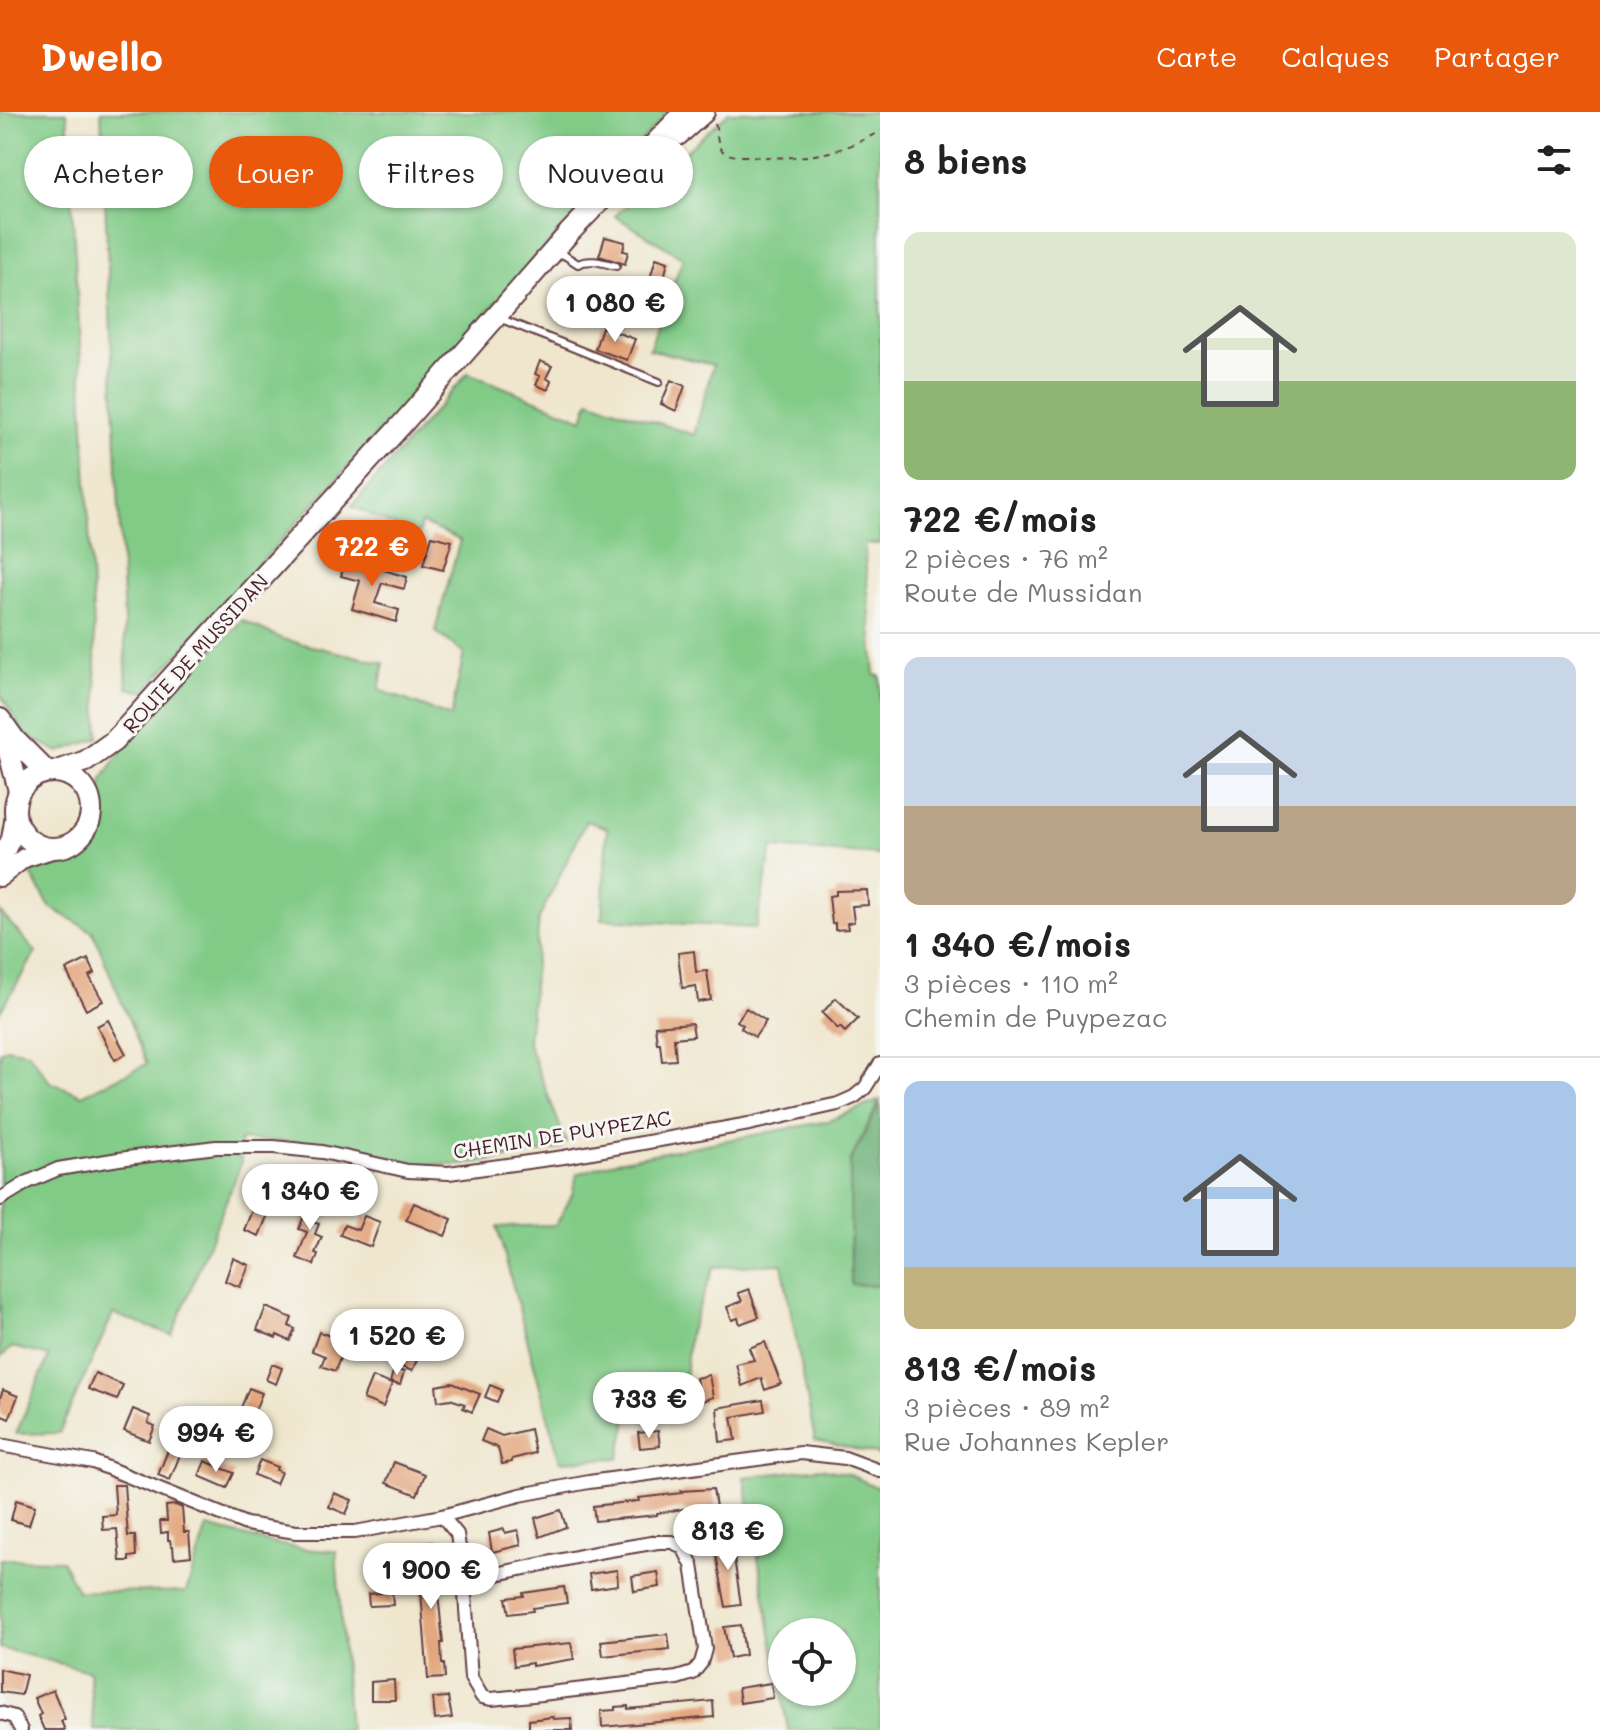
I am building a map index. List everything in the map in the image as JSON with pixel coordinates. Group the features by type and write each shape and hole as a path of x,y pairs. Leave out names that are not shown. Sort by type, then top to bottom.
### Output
{"main road":[{"name":"ROUTE DE MUSSIDAN","path":"53,772 86,761 114,741 499,318 569,233 685,112"},
{"name":"ROUTE DE MUSSIDAN","path":"499,318 686,127 709,114"},
{"path":"0,719 15,740 53,772"},
{"path":"0,730 19,791"},
{"name":"ROUTE DE MUSSIDAN","path":"89,798 97,771 114,741"},
{"path":"0,862 11,839 19,791 27,782 36,775 53,772 79,781 92,804 86,830 65,847 24,858 0,877"},
{"path":"15,816 18,826 32,842 52,849"}],"street":[{"name":"CHEMIN DE PUYPEZAC","path":"0,1199 58,1169 216,1147 322,1152 408,1171 449,1173 576,1155 749,1124 838,1104 865,1088 880,1064"},
{"path":"0,1445 93,1462 246,1524 296,1532 355,1532 442,1516 520,1495 589,1482 801,1453 845,1458 880,1471"},
{"path":"442,1516 457,1534 464,1581 471,1678 482,1697 533,1695 677,1678 693,1673 701,1663 705,1649 692,1565 683,1547 672,1542 604,1551 464,1581"},
{"path":"0,1713 14,1717 21,1730"}],"lane":[{"path":"564,255 578,264 598,261 616,266"},
{"path":"499,318 659,382"}],"path":[{"path":"709,114 720,147 732,155 797,158 859,143 880,131"}],"green space":[{"path":"0,112 67,112 68,136 24,136 24,208 72,208 99,738 59,752 25,735 0,694"},
{"path":"101,112 668,112 646,136 519,136 519,208 581,208 144,692 127,688 105,208 193,208 193,136 102,136"},
{"path":"729,112 880,112 880,544 864,544 875,675 880,676 880,855 772,848 756,928 602,919 607,828 586,821 539,918 528,1043 566,1142 560,1149 463,1165 409,1164 310,1142 240,1140 241,1164 172,1335 113,1314 59,1433 16,1434 49,1356 12,1347 0,1358 0,1052 6,1048 28,1052 50,1082 82,1095 147,1064 93,932 50,907 28,869 77,857 90,847 101,830 102,780 130,737 242,620 282,639 384,663 379,690 451,717 464,653 435,631 460,540 421,523 418,537 352,506 468,373 583,419 589,400 694,435 713,365 649,349 683,258 615,216 624,208 693,208 693,145"},
{"path":"0,912 36,952 0,1012"},
{"path":"880,1100 850,1162 851,1284 880,1286 880,1457 815,1440 782,1264 714,1267 689,1334 683,1402 627,1420 619,1458 560,1461 497,1227 556,1225 572,1195 577,1174 617,1161 828,1121"},
{"path":"880,1103 880,1286 851,1284 850,1162"},
{"path":"820,1468 849,1474 880,1489 880,1730 788,1730 784,1706 856,1706 856,1618 769,1618 744,1477"},
{"path":"207,1527 287,1546 336,1551 349,1730 94,1730 89,1671 0,1648 0,1559 62,1560 77,1591 186,1592"}],"building":[{"path":"605,237 625,242 623,251 628,252 625,264 599,256"},
{"path":"656,258 668,262 662,286 649,282"},
{"path":"592,292 613,297 608,316 587,311"},
{"path":"602,327 635,339 627,360 595,349"},
{"path":"540,361 552,366 546,378 551,381 548,390 536,385 540,376 535,374"},
{"path":"671,380 685,386 676,411 661,404"},
{"path":"432,536 452,541 443,570 423,565"},
{"path":"346,559 407,577 404,589 382,583 375,603 399,610 396,622 352,609 360,581 341,576"},
{"path":"867,890 868,905 852,906 854,922 847,923 848,929 835,930 829,896 836,895 836,891"},
{"path":"694,951 696,972 707,971 711,1000 698,1002 696,986 682,988 678,953"},
{"path":"88,959 95,973 89,976 103,1001 86,1010 66,970"},
{"path":"836,998 858,1019 845,1032 822,1013"},
{"path":"746,1008 766,1021 755,1037 741,1028 743,1025 737,1021"},
{"path":"108,1020 126,1054 115,1060 97,1026"},
{"path":"692,1023 694,1036 674,1038 676,1060 662,1061 655,1026"},
{"path":"256,1173 268,1178 262,1193 250,1188"},
{"path":"258,1196 273,1202 259,1236 244,1230"},
{"path":"306,1196 319,1201 312,1222 319,1224 315,1234 322,1237 314,1265 297,1258 307,1232 299,1229 306,1211 301,1209"},
{"path":"414,1203 452,1219 445,1236 406,1220"},
{"path":"364,1216 380,1222 371,1247 340,1235 344,1225 358,1230"},
{"path":"233,1258 249,1265 240,1287 225,1281"},
{"path":"749,1289 759,1317 740,1324 738,1318 732,1320 727,1307 742,1301 738,1293"},
{"path":"266,1307 292,1318 289,1326 295,1329 290,1341 257,1330"},
{"path":"393,1313 408,1319 400,1347 389,1343 390,1337 387,1335"},
{"path":"319,1332 336,1338 346,1334 350,1346 344,1348 335,1371 321,1366 325,1356 312,1351"},
{"path":"765,1342 781,1384 765,1390 761,1378 742,1386 736,1364 754,1360 749,1348"},
{"path":"407,1357 417,1360 412,1371 402,1367"},
{"path":"272,1364 282,1368 276,1384 266,1380"},
{"path":"394,1369 404,1372 400,1385 390,1382"},
{"path":"95,1373 123,1385 117,1400 88,1389"},
{"path":"709,1375 713,1397 700,1402 696,1378"},
{"path":"372,1377 392,1384 383,1407 363,1399"},
{"path":"452,1383 480,1394 472,1412 463,1408 465,1404 450,1399 438,1401 436,1386"},
{"path":"490,1385 502,1390 497,1402 485,1397"},
{"path":"249,1388 262,1393 254,1413 241,1408"},
{"path":"3,1390 18,1396 9,1419 0,1415"},
{"path":"763,1400 765,1411 732,1417 736,1440 720,1442 717,1408"},
{"path":"133,1409 150,1416 148,1423 155,1426 149,1441 124,1431"},
{"path":"486,1429 502,1436 530,1429 535,1453 502,1464 498,1448 481,1441"},
{"path":"658,1431 660,1446 640,1448 638,1433"},
{"path":"171,1443 183,1447 170,1480 158,1475"},
{"path":"260,1460 281,1472 276,1484 254,1475"},
{"path":"205,1461 234,1473 227,1488 199,1476"},
{"path":"394,1462 425,1474 417,1495 386,1483"},
{"path":"114,1485 124,1485 128,1536 135,1536 136,1556 129,1557 129,1561 120,1561 117,1529 103,1530 102,1516 116,1515"},
{"path":"713,1489 716,1507 595,1521 593,1506 639,1501 638,1498 681,1491"},
{"path":"334,1493 352,1500 346,1514 329,1507"},
{"path":"16,1500 35,1506 29,1525 11,1520"},
{"path":"166,1506 182,1508 184,1532 189,1532 191,1556 174,1558 168,1532 161,1533 160,1521 167,1521"},
{"path":"561,1510 566,1527 540,1537 535,1518"},
{"path":"504,1529 505,1533 518,1530 521,1545 492,1552 489,1533"},
{"path":"731,1537 741,1605 726,1607 715,1539"},
{"path":"433,1542 445,1678 428,1679 417,1543"},
{"path":"617,1570 618,1585 591,1589 589,1574"},
{"path":"658,1572 660,1587 634,1591 632,1576"},
{"path":"564,1587 567,1603 509,1614 506,1598"},
{"path":"392,1592 393,1605 369,1606 368,1594"},
{"path":"741,1625 745,1655 730,1658 724,1627"},
{"path":"668,1634 670,1649 603,1656 601,1641"},
{"path":"571,1643 574,1659 514,1666 512,1649"},
{"path":"0,1669 26,1675 21,1695 0,1692"},
{"path":"394,1680 395,1700 371,1700 371,1682"},
{"path":"768,1683 768,1699 740,1703 738,1688"},
{"path":"53,1690 65,1719 61,1721 65,1730 44,1730 38,1716 41,1714 34,1698"},
{"path":"448,1697 452,1718 435,1720 433,1698"},
{"path":"713,1701 714,1717 602,1727 601,1711 615,1710 615,1707 628,1706 628,1709"},
{"path":"571,1718 572,1730 529,1730 529,1720"}]}
